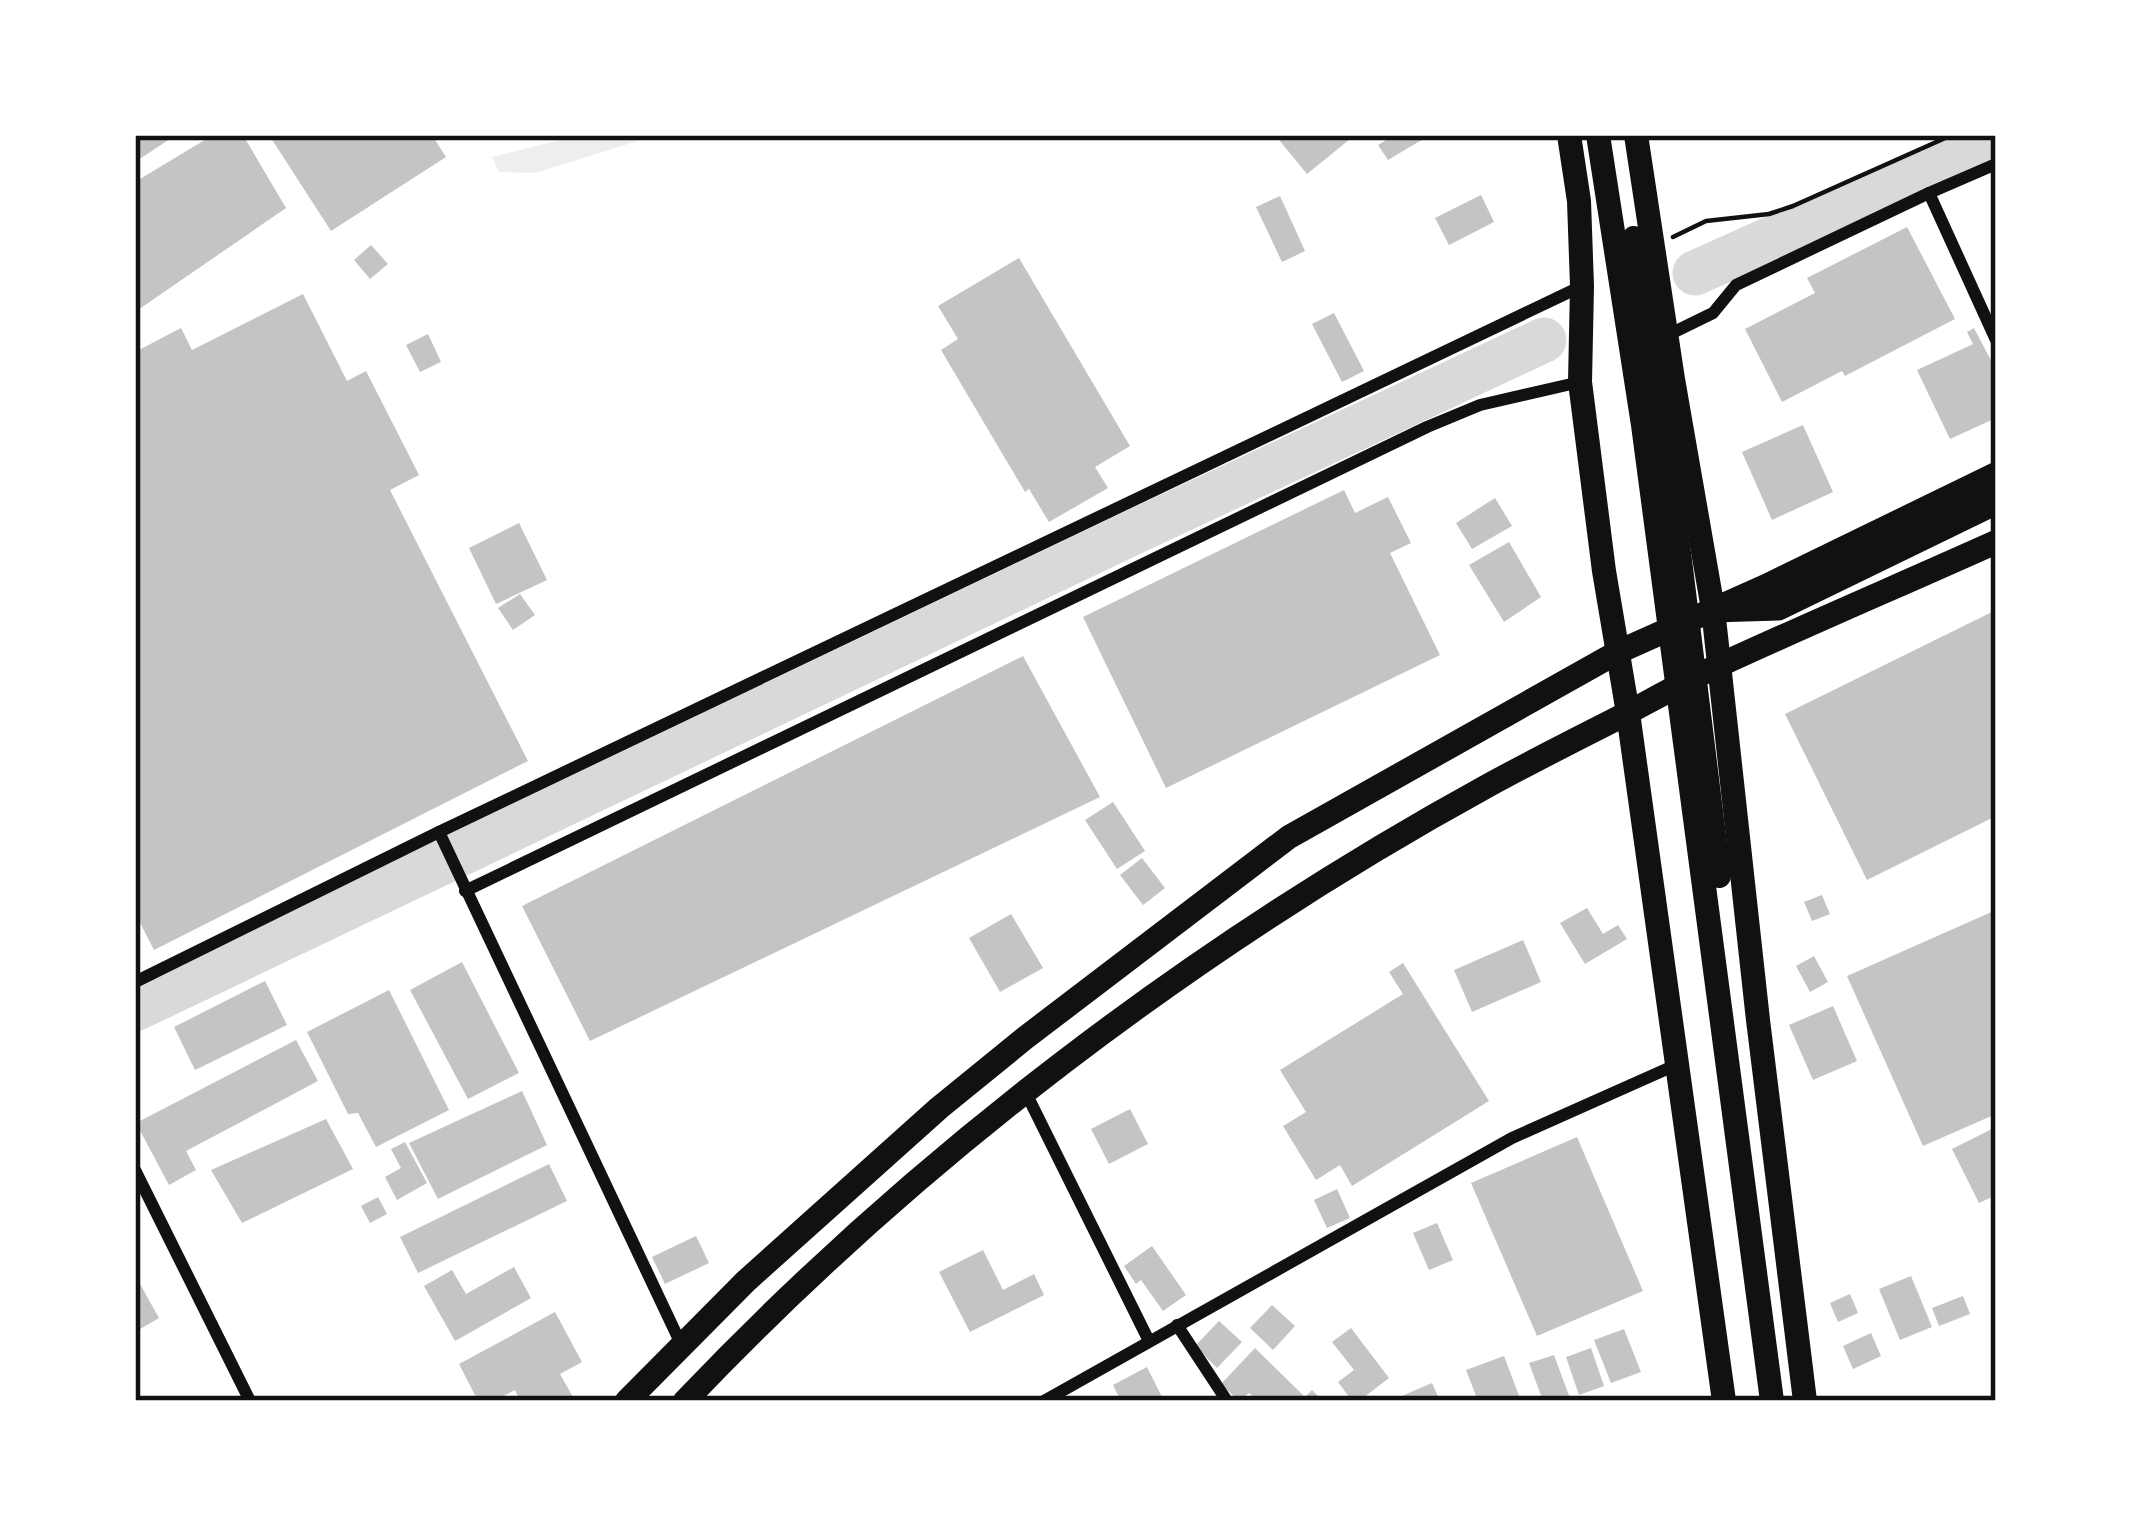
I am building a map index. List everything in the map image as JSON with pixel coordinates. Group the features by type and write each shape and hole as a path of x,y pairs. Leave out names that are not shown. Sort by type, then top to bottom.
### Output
{"highway":[{"path":"1569,135 1579,201 1580,382 1724,1401"},
{"path":"1598,135 1646,448 1772,1401"},
{"path":"1619,135 1680,560 1787,1401"},
{"path":"1636,135 1713,609 1805,1401"},
{"path":"627,1401 813,1218 939,1108 1289,837 1618,652 1996,474"},
{"path":"1713,609 1778,607 1996,501"},
{"path":"685,1401 858,1234 1026,1093 1186,972 1278,911 1490,784 1719,665 1996,542"}],"street":[{"path":"1668,335 1713,313 1736,285 1996,164"},
{"path":"1929,193 1996,340"},
{"path":"135,982 1582,286"},
{"path":"465,891 1427,427 1480,405 1580,382"},
{"path":"440,832 682,1345"},
{"path":"1044,1401 1512,1138 1679,1064"},
{"path":"1026,1093 1149,1341"},
{"path":"135,1170 250,1401"},
{"path":"1177,1325 1227,1401"}],"path":[{"path":"1652,248 1706,221 1769,214 1793,206 1952,135"}],"shaded area":[{"path":"581,135 657,135 535,173 499,172 492,157"}],"building":[{"path":"135,135 176,135 135,162"},
{"path":"213,135 243,135 286,208 135,312 135,182"},
{"path":"269,135 432,135 446,157 331,231"},
{"path":"1275,135 1355,135 1307,174"},
{"path":"1394,135 1430,135 1388,160 1378,145"},
{"path":"1481,195 1494,222 1449,245 1435,218"},
{"path":"1280,196 1305,251 1282,262 1256,207"},
{"path":"1907,227 1955,319 1845,376 1842,371 1782,402 1745,329 1815,293 1807,278"},
{"path":"371,245 388,264 370,279 354,260"},
{"path":"1019,258 1130,446 1095,467 1108,488 1049,522 1029,489 1025,492 941,350 958,339 938,306"},
{"path":"303,294 347,381 366,371 419,475 390,490 528,761 154,950 135,913 135,352 181,328 192,350"},
{"path":"1334,313 1364,371 1342,382 1312,324"},
{"path":"1974,328 1996,370 1996,418 1950,439 1917,370 1973,344 1967,332"},
{"path":"428,334 441,362 420,372 406,345"},
{"path":"1803,425 1833,492 1772,520 1742,452"},
{"path":"1344,490 1355,513 1388,497 1411,543 1390,553 1440,655 1166,788 1083,617"},
{"path":"1495,498 1512,526 1472,549 1456,523"},
{"path":"519,523 547,580 496,604 469,548"},
{"path":"1509,542 1541,597 1504,622 1469,565"},
{"path":"520,594 535,615 513,630 498,608"},
{"path":"1996,610 1996,816 1867,880 1785,714"},
{"path":"1023,656 1100,797 590,1041 522,906"},
{"path":"1113,802 1145,851 1117,869 1085,820"},
{"path":"1142,858 1165,888 1143,905 1120,875"},
{"path":"1822,895 1830,914 1812,921 1804,902"},
{"path":"1587,908 1603,934 1618,925 1627,939 1585,964 1560,923"},
{"path":"1996,910 1996,1114 1923,1146 1847,976"},
{"path":"1011,914 1043,968 1000,992 969,938"},
{"path":"1523,940 1541,982 1472,1012 1454,970"},
{"path":"1814,956 1828,982 1810,992 1796,966"},
{"path":"462,962 519,1073 468,1099 410,990"},
{"path":"1403,963 1489,1101 1352,1186 1340,1165 1316,1180 1283,1126 1306,1112 1280,1070 1403,994 1389,972"},
{"path":"265,981 287,1025 195,1070 174,1027"},
{"path":"389,990 449,1110 376,1147 358,1113 348,1114 307,1032"},
{"path":"1833,1006 1857,1061 1813,1080 1789,1025"},
{"path":"296,1040 318,1081 186,1151 196,1170 169,1185 136,1123"},
{"path":"522,1091 547,1145 438,1199 409,1143"},
{"path":"1130,1109 1148,1144 1109,1164 1091,1129"},
{"path":"326,1119 353,1169 242,1223 211,1170"},
{"path":"1996,1127 1996,1195 1979,1203 1952,1149"},
{"path":"1577,1137 1643,1291 1537,1336 1471,1183"},
{"path":"405,1142 427,1183 397,1200 385,1177 401,1168 391,1149"},
{"path":"549,1164 567,1201 418,1273 400,1237"},
{"path":"1337,1189 1350,1218 1327,1228 1314,1200"},
{"path":"378,1197 387,1214 370,1223 361,1206"},
{"path":"1437,1223 1453,1260 1429,1270 1413,1233"},
{"path":"696,1236 709,1263 665,1284 652,1257"},
{"path":"1152,1246 1186,1295 1163,1311 1141,1280 1136,1284 1124,1266"},
{"path":"983,1250 1003,1290 1034,1274 1044,1295 970,1332 939,1272"},
{"path":"514,1267 531,1298 455,1341 424,1286 452,1270 466,1294"},
{"path":"1911,1276 1932,1327 1900,1340 1879,1289"},
{"path":"140,1284 159,1318 135,1332 135,1287"},
{"path":"1850,1294 1858,1313 1838,1322 1830,1303"},
{"path":"1963,1296 1970,1314 1939,1326 1932,1308"},
{"path":"1272,1305 1295,1326 1273,1350 1250,1328"},
{"path":"555,1312 582,1362 560,1374 573,1397 520,1401 515,1390 494,1401 478,1401 459,1364"},
{"path":"1219,1321 1242,1342 1217,1368 1195,1346"},
{"path":"1351,1328 1389,1378 1359,1401 1352,1401 1338,1382 1354,1370 1332,1342"},
{"path":"1624,1329 1641,1372 1611,1383 1594,1340"},
{"path":"1871,1333 1881,1356 1853,1369 1843,1346"},
{"path":"1255,1348 1305,1397 1312,1390 1323,1401 1257,1401 1249,1393 1239,1401 1221,1384"},
{"path":"1591,1348 1604,1386 1579,1395 1566,1357"},
{"path":"1554,1355 1571,1401 1543,1401 1529,1363"},
{"path":"1504,1356 1521,1401 1478,1401 1466,1370"},
{"path":"1147,1367 1164,1401 1121,1401 1113,1385"},
{"path":"1432,1383 1440,1401 1390,1401"}],"waterway":[{"path":"1695,273 1996,138"},
{"path":"135,1009 1544,340"}]}
